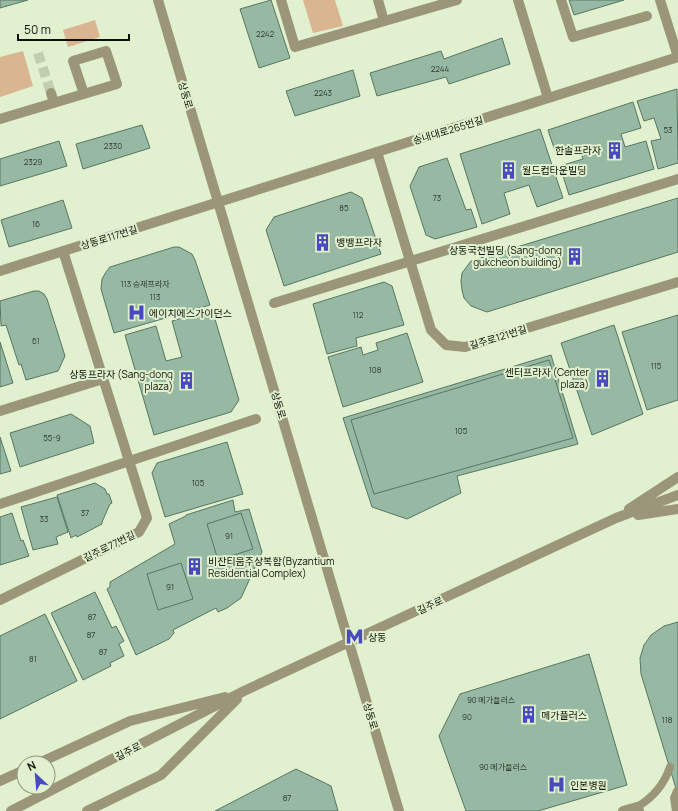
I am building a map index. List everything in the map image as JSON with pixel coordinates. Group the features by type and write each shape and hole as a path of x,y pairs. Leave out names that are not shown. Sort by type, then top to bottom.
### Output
{"street":[{"name":"상동로","path":"158,0 399,811"},
{"path":"281,0 295,47 457,0"},
{"path":"378,0 384,21"},
{"path":"419,0 422,10"},
{"path":"518,0 548,98"},
{"path":"561,0 573,37 647,16"},
{"path":"660,0 678,57"},
{"path":"0,119 54,103 84,94 117,84 106,51 73,61 84,94"},
{"name":"송내대로265번길","path":"218,202 678,57"},
{"path":"51,93 54,103"},
{"name":"길주로121번길","path":"377,152 431,330 446,345 465,347 678,282"},
{"path":"274,303 678,179"},
{"name":"상동로117번길","path":"0,270 218,202"},
{"name":"길주로77번길","path":"0,600 139,532 147,518 63,251"},
{"path":"0,411 103,379"},
{"path":"0,504 256,419"},
{"name":"길주로","path":"616,518 678,477"},
{"name":"길주로","path":"11,811 244,691 616,518 678,495"},
{"name":"길주로","path":"616,518 678,509"},
{"name":"길주로","path":"56,755 130,721 244,691"},
{"name":"길주로","path":"87,811 162,775 244,691"},
{"path":"0,780 16,773"},
{"path":"623,811 638,809"}],"lane":[{"path":"638,809 659,790 670,767"},
{"path":"676,811 674,798 677,791"}],"shaded area":[{"path":"303,0 335,0 343,26 313,33"},
{"path":"95,20 100,37 68,47 63,30"},
{"path":"23,51 33,86 0,97 0,57"}],"building":[{"path":"0,0 28,0 0,8"},
{"path":"271,0 290,58 259,68 240,9"},
{"path":"569,0 624,0 574,15"},
{"path":"502,38 510,64 449,84 446,77 377,96 370,73 441,51 444,59"},
{"path":"353,70 360,96 295,116 286,91"},
{"path":"677,89 678,163 658,169 651,141 661,139 654,118 644,121 637,101"},
{"name":"한솔프라자","path":"633,102 641,128 621,134 625,147 646,141 654,169 569,195 560,166 583,159 579,147 556,154 548,130"},
{"path":"142,125 150,148 83,169 76,144"},
{"name":"월드컵타운빌딩","path":"540,129 563,198 537,207 529,185 504,193 510,214 482,224 460,154"},
{"path":"59,141 67,166 0,186 0,159"},
{"path":"447,158 466,210 471,209 477,227 435,239 426,235 410,186 419,167"},
{"name":"뱅뱅프라자","path":"351,192 362,198 381,254 284,286 266,230 274,217"},
{"name":"상동국천빌딩 (Sang-dong gukcheon building)","path":"678,198 678,252 487,312 471,306 464,298 461,281 462,273 471,261"},
{"path":"63,200 72,228 9,247 1,220"},
{"path":"174,247 179,247 192,254 210,305 114,333 101,289 102,279 106,272 110,267"},
{"path":"384,282 392,286 404,325 356,338 357,346 327,354 313,304"},
{"path":"34,291 39,291 44,294 47,299 65,356 58,371 26,380 21,364 19,365 6,325 1,326 0,301"},
{"name":"상동프라자 (Sang-dong plaza)","path":"212,309 239,400 231,412 154,435 125,335 156,326 166,361 182,357 172,321"},
{"path":"678,315 678,400 647,410 622,332"},
{"name":"센터프라자 (Center plaza)","path":"614,325 643,414 592,435 561,343"},
{"path":"407,333 423,382 343,407 328,357 361,347 363,355 378,350 376,343"},
{"path":"0,342 13,383 0,387"},
{"path":"551,355 578,444 457,476 461,493 407,519 372,507 343,418"},
{"path":"549,360 573,438 374,494 351,420"},
{"path":"71,414 90,426 94,443 20,467 10,433"},
{"path":"0,437 11,471 0,474"},
{"path":"227,442 243,494 165,517 152,473 157,463"},
{"path":"95,483 105,489 107,494 109,494 112,503 110,504 102,524 77,537 76,535 71,538 57,495"},
{"path":"57,497 68,532 56,537 58,544 33,550 21,507"},
{"name":"비잔티움주상복합(Byzantium Residential Complex)","path":"233,500 235,512 249,509 262,552 241,598 227,608 218,612 216,608 173,630 174,633 169,639 136,655 107,589 110,587 110,582 175,544 169,524 186,515"},
{"path":"12,513 21,541 23,540 29,556 0,565 0,517"},
{"path":"241,513 253,549 218,560 207,524"},
{"path":"181,563 193,599 158,610 147,574"},
{"path":"95,592 112,628 116,626 124,641 119,644 124,656 110,663 111,666 83,680 51,613"},
{"path":"45,614 77,681 0,719 0,636"},
{"path":"678,622 678,795 641,674 640,658 644,645 651,635 664,626"},
{"name":"메가플러스","path":"589,654 627,785 538,811 466,811 439,736 460,694"},
{"path":"296,769 331,786 338,811 215,811"}],"tunnel":[{"path":"38,53 51,93"}],"place":[{"name":"한솔프라자","path":"614,150"},
{"name":"월드컵타운빌딩","path":"509,170"},
{"name":"뱅뱅프라자","path":"323,242"},
{"name":"상동국천빌딩 (Sang-dong gukcheon building)","path":"575,256"},
{"name":"에이치에스가이던스","path":"136,313"},
{"name":"센터프라자 (Center plaza)","path":"602,378"},
{"name":"상동프라자 (Sang-dong plaza)","path":"186,380"},
{"name":"비잔티움주상복합(Byzantium Residential Complex)","path":"195,567"},
{"name":"상동","path":"355,637"},
{"name":"메가플러스","path":"528,715"},
{"name":"인본병원","path":"557,785"}]}
